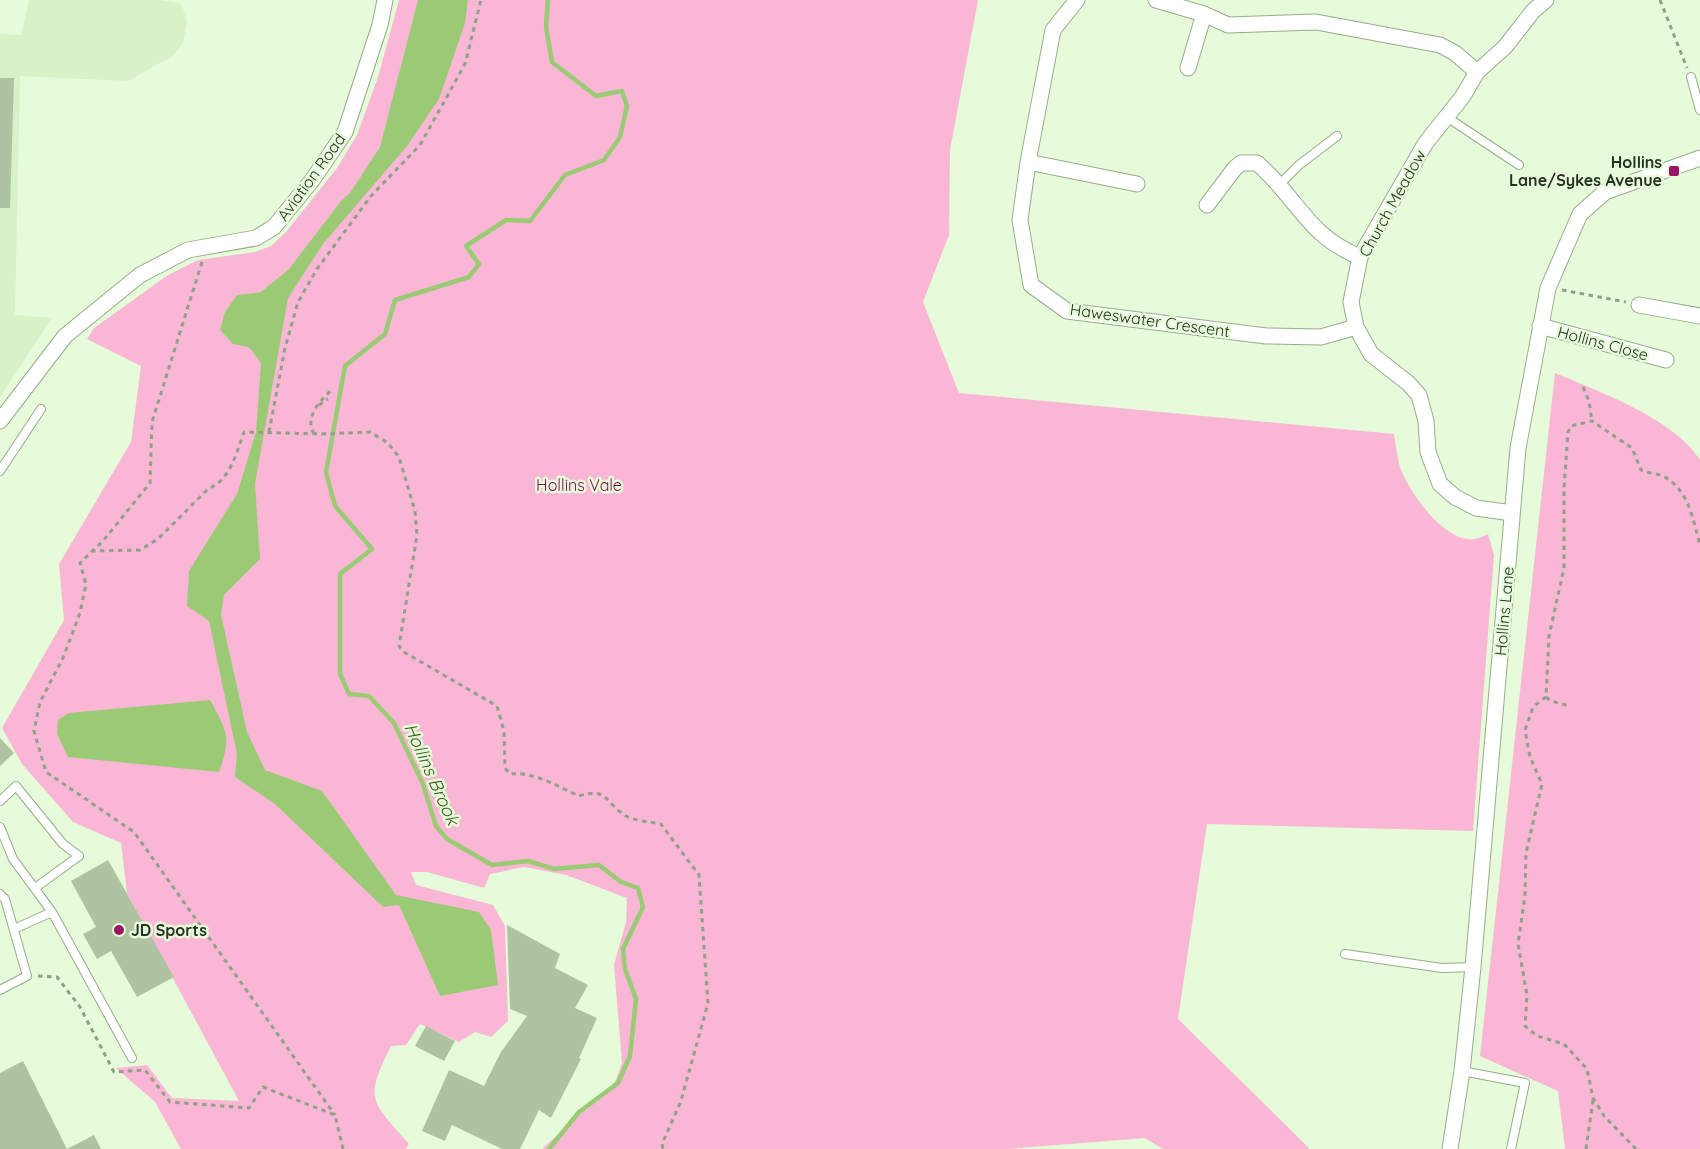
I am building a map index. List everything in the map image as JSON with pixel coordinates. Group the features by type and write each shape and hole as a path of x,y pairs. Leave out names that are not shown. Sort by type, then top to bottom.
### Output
{"street":[{"name":"Aviation Road","path":"0,421 64,336 140,275 188,250 256,238 266,233 313,179 345,132 381,25 385,0"},
{"name":"Haweswater Crescent","path":"1077,0 1053,30 1028,162 1020,220 1031,285 1067,310 1266,336 1322,337 1356,327"},
{"path":"1156,0 1204,14 1228,25 1316,22 1440,45 1455,53 1477,72"},
{"name":"Church Meadow","path":"1512,513 1476,508 1455,497 1440,484 1428,452 1426,421 1419,395 1408,383 1371,354 1356,327 1351,302 1360,257 1425,144 1463,96 1477,72 1505,47 1533,11 1546,0"},
{"path":"1188,68 1204,14"},
{"name":"Hollins Lane","path":"1450,1149 1462,1071 1473,967 1518,448 1548,288 1580,213 1605,192 1700,158"},
{"path":"1028,162 1137,184"},
{"path":"1207,205 1241,163 1257,163 1279,185 1306,221 1341,250 1360,257"},
{"path":"1640,305 1700,316"},
{"name":"Hollins Close","path":"1540,326 1666,360"}],"lane":[{"path":"1690,77 1700,110"},
{"path":"1445,116 1520,165"},
{"path":"1279,185 1302,162 1337,136"},
{"path":"0,471 41,408"},
{"path":"0,801 16,786 63,844 79,856 35,888"},
{"path":"0,827 13,859 52,912 132,1058"},
{"path":"0,894 5,899 27,976 0,990"},
{"path":"14,929 52,912"},
{"path":"1345,954 1442,968 1473,967"},
{"path":"1462,1071 1525,1083 1511,1149"}],"path":[{"path":"268,432 285,348 298,302 317,269 371,196 420,145 465,64 481,0"},
{"path":"1660,0 1690,77"},
{"path":"207,246 152,422 150,483 103,541 80,563 86,584 80,613 63,658 40,702 34,731 46,772 134,832 335,1115 343,1149"},
{"path":"1548,288 1640,305"},
{"path":"1583,387 1589,401 1592,421 1632,448 1641,470 1667,478 1683,493 1700,545"},
{"path":"319,405 333,388"},
{"path":"314,434 310,427 313,410 328,399"},
{"path":"1586,1149 1593,1098 1587,1069 1564,1044 1537,1036 1525,1026 1527,995 1518,944 1525,895 1526,853 1542,783 1530,757 1525,730 1533,707 1546,697 1549,636 1564,568 1564,488 1568,432 1572,426 1592,421"},
{"path":"91,551 140,550 158,539 209,489 219,485 234,460 244,432 314,434 370,432 388,443 399,457 405,475 415,511 417,535 400,627 399,646 404,652 497,706 504,731 505,768 510,774 518,773 548,782 579,796 592,792 602,794 615,808 629,818 662,824 699,875 708,1003 696,1054 681,1101 662,1144 663,1149"},
{"path":"1546,697 1551,701 1570,706"},
{"path":"27,976 57,976 80,1007 114,1072 145,1070 170,1102 249,1108 263,1087 335,1115"},
{"path":"1593,1098 1604,1116 1636,1149"}],"shaded area":[{"path":"29,0 160,0 179,3 187,22 183,43 174,55 128,81 20,76 15,315 52,318 0,397 0,34 21,35"},
{"path":"418,0 468,0 465,23 439,99 407,146 323,244 288,298 255,484 260,559 224,595 221,615 247,732 265,770 322,791 396,895 479,912 491,930 498,985 440,996 399,905 383,907 275,804 235,777 237,754 209,621 187,606 189,571 237,494 256,432 261,363 249,347 233,344 220,330 225,312 237,295 261,292 289,269 341,201 350,193 380,147"},
{"path":"210,700 226,735 225,751 219,772 68,757 57,734 58,720 69,713"}],"green space":[{"name":"Hollins Vale","path":"399,0 978,0 950,150 949,235 923,302 959,393 1394,434 1399,463 1411,490 1440,525 1464,538 1475,539 1488,534 1494,555 1473,831 1207,824 1178,1019 1310,1149 1163,1149 1145,1138 1008,1149 542,1149 615,1082 622,1063 614,965 626,922 627,898 566,875 524,867 490,874 484,888 427,872 411,872 416,885 493,905 505,926 508,1021 491,1037 475,1032 459,1042 420,1024 406,1045 391,1046 377,1078 376,1100 380,1109 409,1144 406,1149 181,1149 155,1102 116,1068 147,1065 172,1098 239,1101 127,893 121,843 73,822 22,764 2,728 64,620 59,564 131,442 141,366 87,339 94,328 168,275 198,260 255,252 271,246 286,232 337,168 357,135 378,77"},
{"path":"1555,373 1654,419 1688,445 1700,460 1700,1149 1565,1149 1558,1091 1480,1056"}],"building":[{"path":"0,78 14,78 10,208 0,208"},
{"path":"0,738 14,753 0,766"},
{"name":"JD Sports","path":"108,860 174,977 137,997 111,951 97,959 83,934 96,927 71,881"},
{"path":"507,925 560,954 555,968 588,985 575,1008 597,1018 579,1058 581,1059 551,1118 539,1110 520,1149 502,1149 452,1125 445,1141 422,1131 449,1070 484,1086 501,1052 527,1016 510,1009"},
{"path":"426,1026 455,1041 444,1061 415,1046"},
{"path":"23,1061 67,1149 0,1149 0,1073"},
{"path":"94,1135 101,1149 67,1149"}],"waterway":[{"name":"Hollins Brook","path":"548,0 546,26 552,62 596,96 622,91 627,106 620,137 604,160 565,175 530,221 506,220 466,246 479,264 469,277 395,300 385,334 345,366 326,472 335,506 372,549 340,574 340,674 349,694 369,696 394,723 423,784 436,826 447,839 492,865 528,861 554,869 599,865 621,882 638,888 643,907 623,949 625,969 636,999 630,1056 618,1083 579,1112 549,1149"}],"place":[{"name":"Hollins Lane/Sykes Avenue","path":"1674,171"},
{"name":"JD Sports","path":"119,930"}]}
